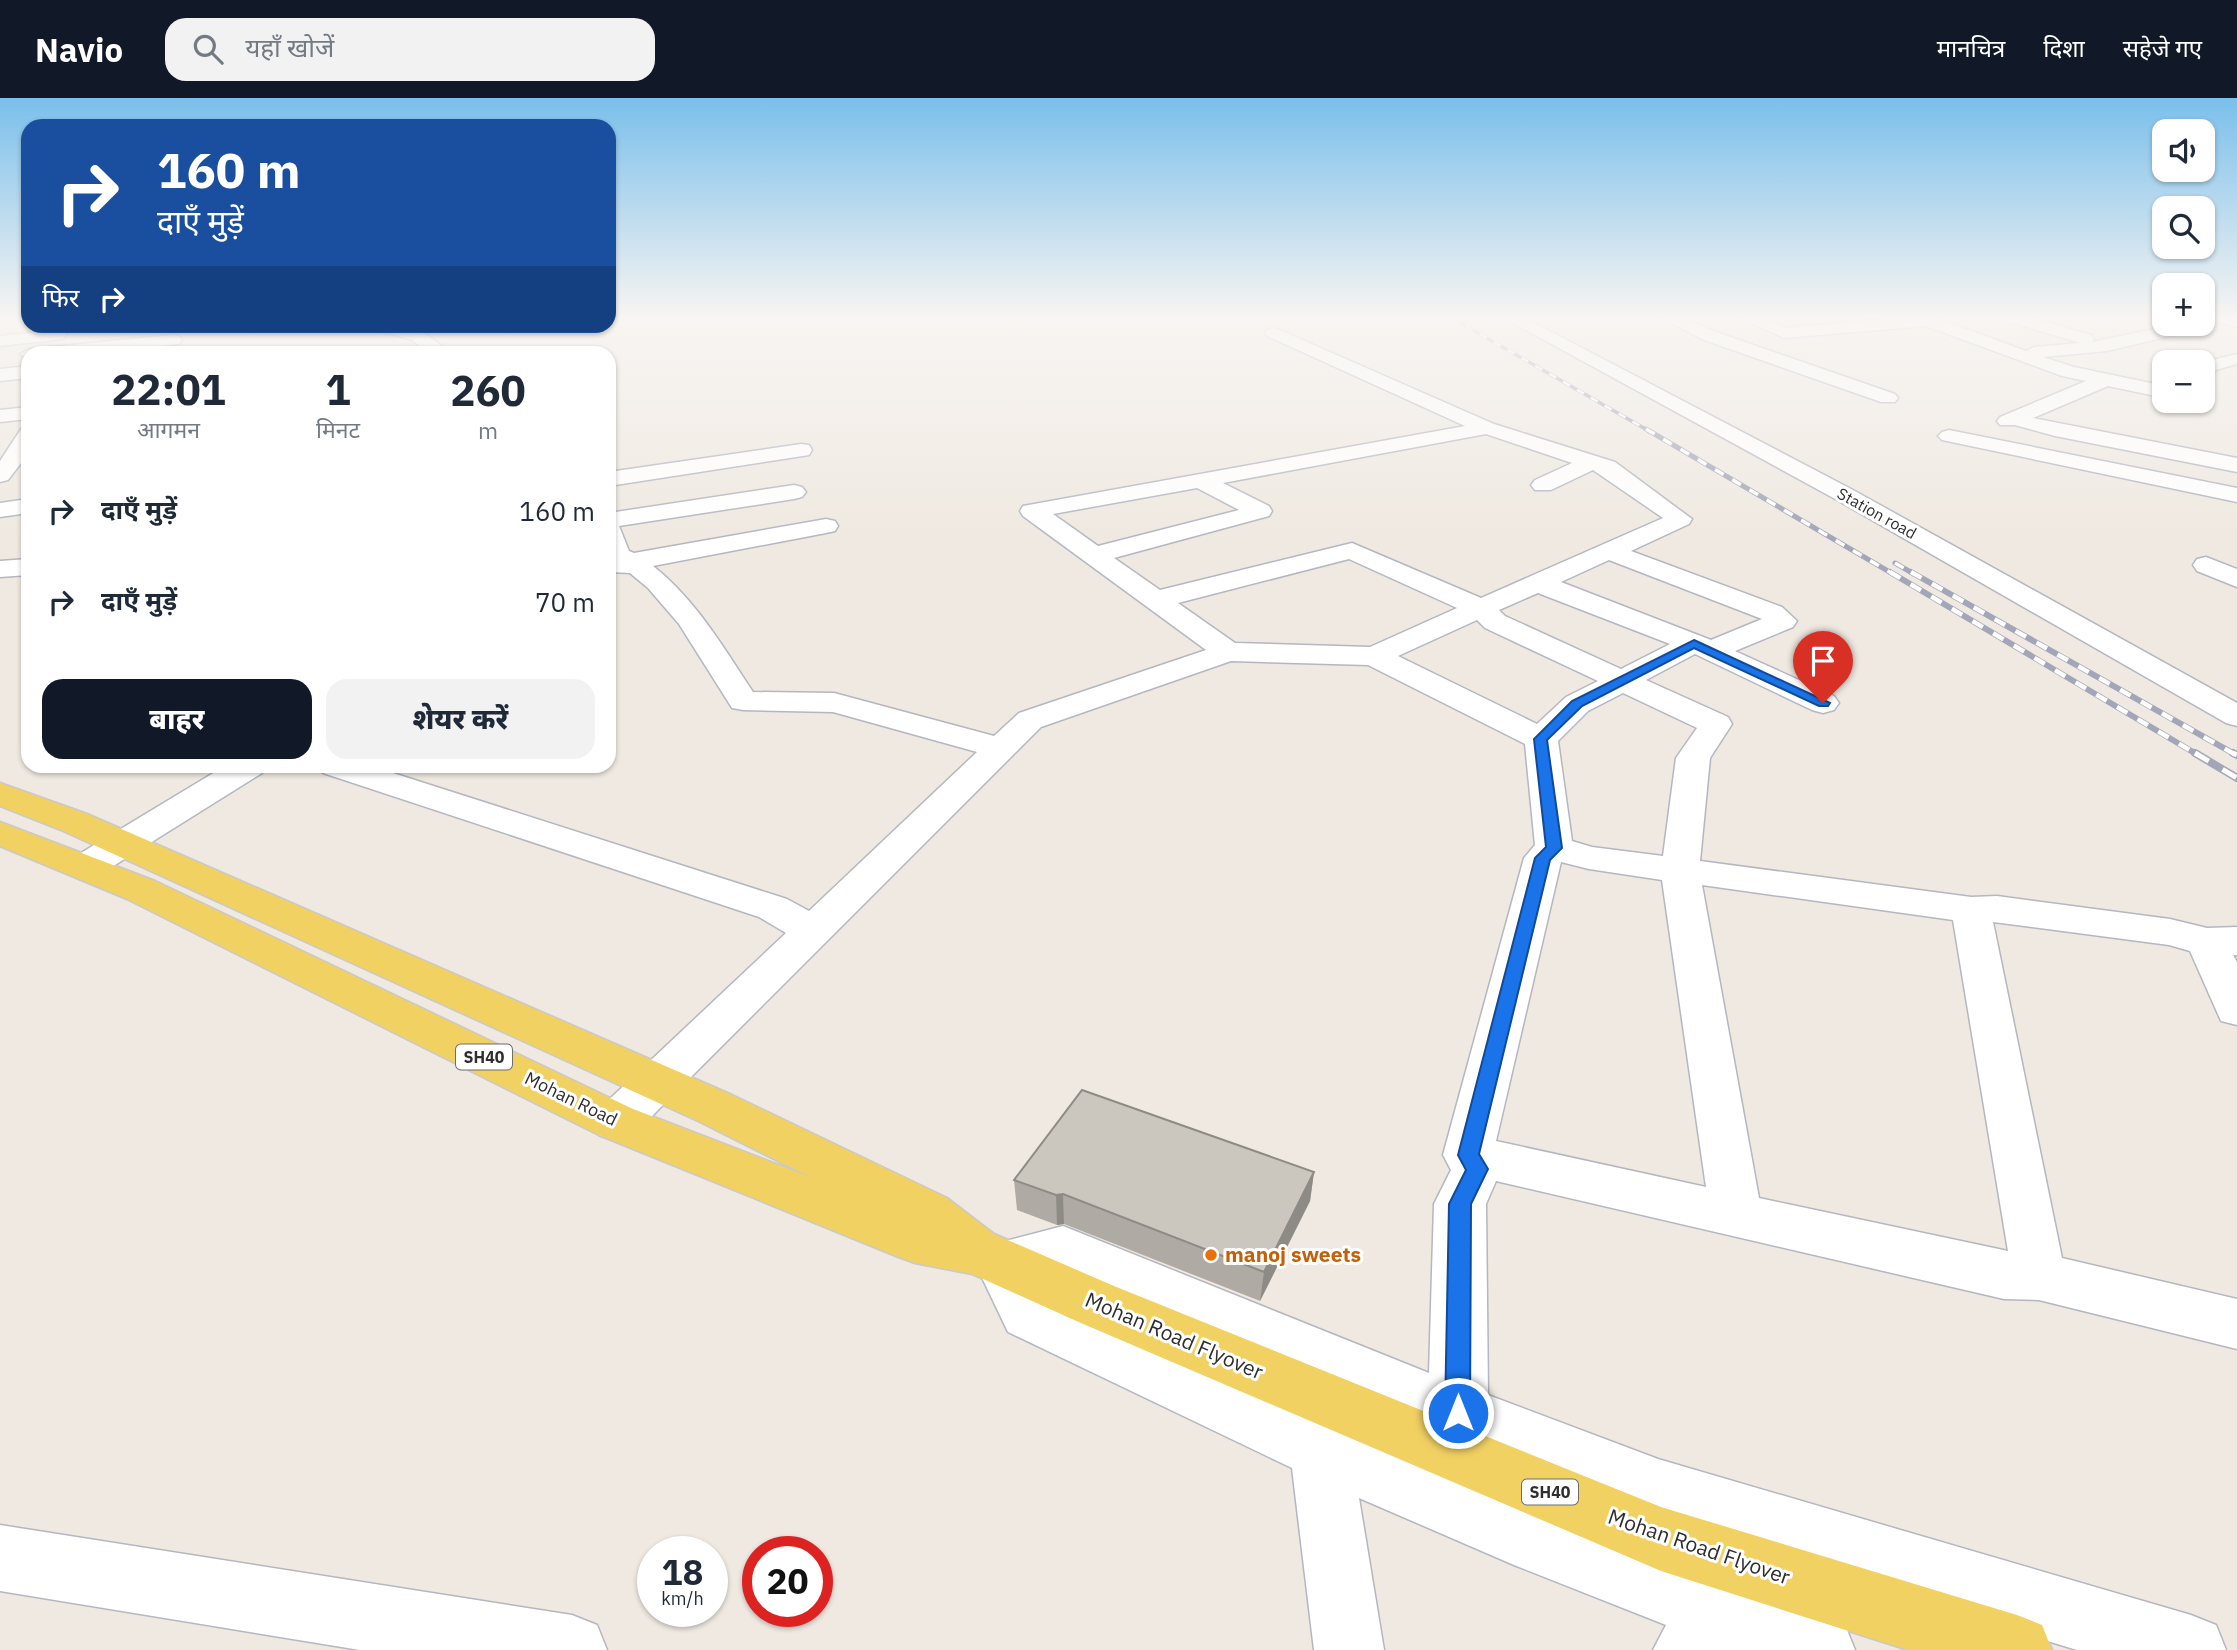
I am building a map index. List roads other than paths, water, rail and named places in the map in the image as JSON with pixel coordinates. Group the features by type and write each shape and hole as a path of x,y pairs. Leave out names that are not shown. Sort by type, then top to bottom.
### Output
{"main road":[{"path":"0,794 123,844 657,1082 929,1213 990,1257"},
{"name":"Mohan Road","path":"0,833 141,890 616,1122 915,1240 990,1257"},
{"name":"Mohan Road Flyover","path":"990,1257 1094,1303 1661,1539 2017,1650"}],"street":[{"path":"1374,656 1680,519 1607,467 1487,428 1403,390"},
{"name":"Station road","path":"1648,390 1845,495 2237,716"},
{"path":"1866,390 1888,398"},
{"path":"2081,390 2015,419 1941,438 2237,495"},
{"path":"0,394 21,392"},
{"path":"0,416 21,414"},
{"path":"2015,419 2237,465"},
{"path":"2130,444 2151,427"},
{"path":"1228,652 1032,510 1487,428"},
{"path":"0,475 21,449"},
{"path":"616,477 801,450"},
{"path":"1543,485 1592,462"},
{"path":"1093,555 1219,524 1260,511 1199,480"},
{"path":"616,519 793,492"},
{"path":"0,510 21,507"},
{"path":"620,564 826,526"},
{"path":"1156,600 1295,563 1352,551 1480,608 1495,622 1716,724 1693,758 1680,871 1735,1213"},
{"path":"1541,739 1577,704 1622,681 1702,647 1783,621 1772,614 1608,551"},
{"path":"620,564 671,594 743,701 834,703 1001,748"},
{"path":"2206,565 2237,579"},
{"path":"0,569 21,567"},
{"path":"1538,583 1702,647 1823,703"},
{"path":"616,1122 1030,720 1228,652 1374,656 1541,739"},
{"path":"1541,739 1554,848"},
{"path":"85,867 239,773"},
{"path":"357,773 774,908 814,930"},
{"path":"1554,848 1589,858 1680,871 1971,910 1997,909 2170,932 2222,942 2237,1010"},
{"path":"1458,1413 1460,1204 1477,1169 1468,1155 1543,858 1554,848"},
{"path":"1971,910 2039,1276"},
{"path":"1468,1155 2004,1275 2039,1276 2237,1324"},
{"path":"1795,1641 1514,1533 1321,1450 1028,1314 990,1257 1063,1249 1343,1368 1658,1491 2191,1650"},
{"path":"1321,1450 1349,1650"},
{"path":"0,1558 572,1650"},
{"path":"1688,1650 1795,1641"}],"railway":[{"path":"1578,390 1649,431"},
{"path":"1646,429 1893,574"},
{"path":"1895,563 1914,574"},
{"path":"1890,572 2198,755"},
{"path":"1911,572 2236,755"},
{"path":"2195,753 2237,778"},
{"path":"2233,753 2237,755"}],"place":[{"name":"manoj sweets","path":"1211,1255"}]}
